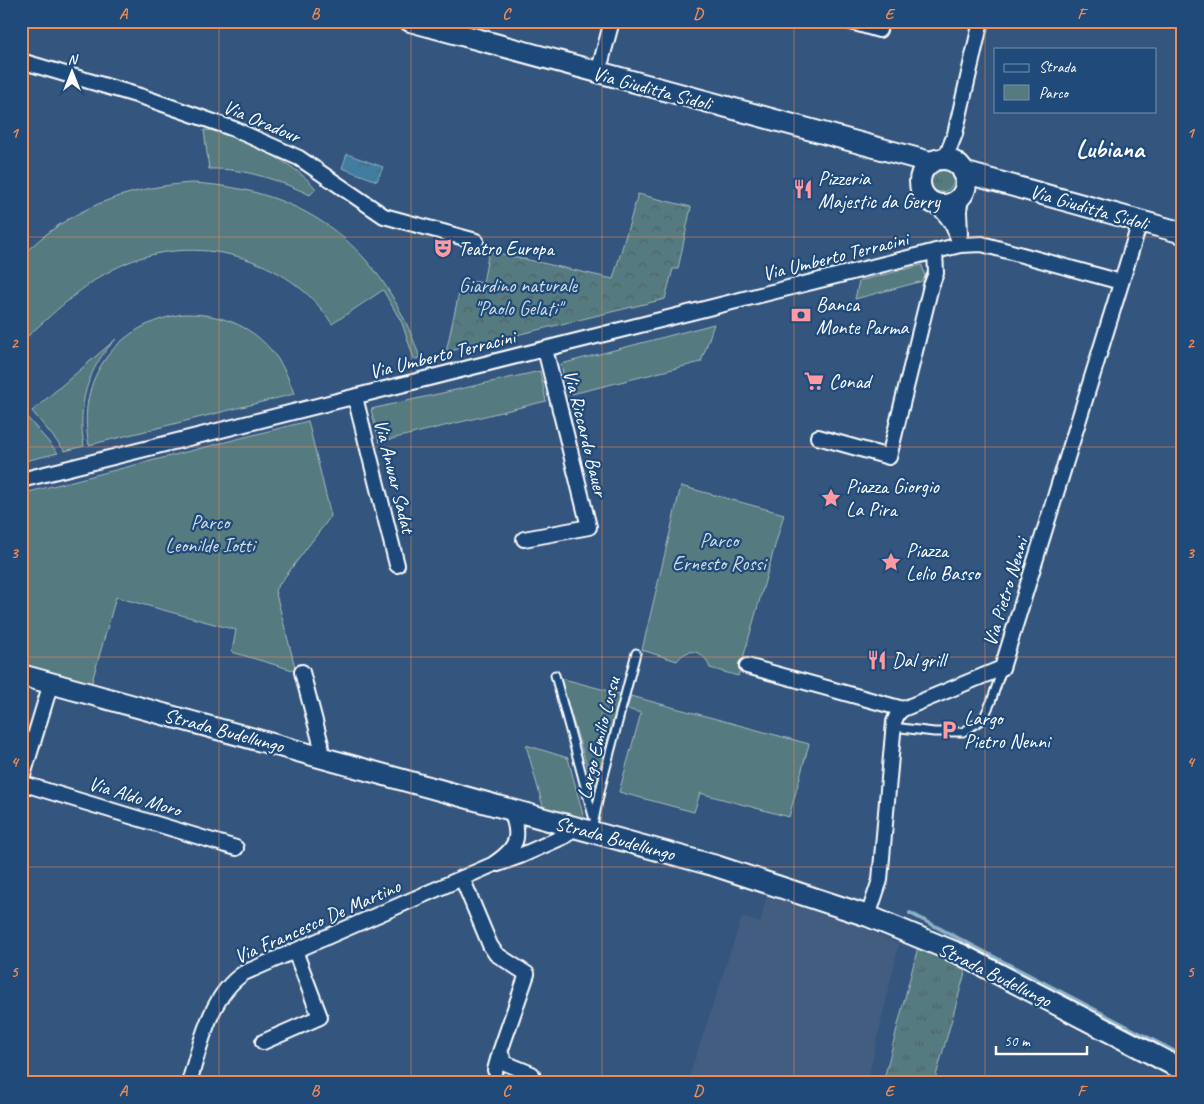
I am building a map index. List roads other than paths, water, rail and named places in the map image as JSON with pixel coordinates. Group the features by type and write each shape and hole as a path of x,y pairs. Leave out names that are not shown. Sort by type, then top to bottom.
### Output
{"street":[{"name":"Via Giuditta Sidoli","path":"410,21 894,154 959,166 963,185 996,181 1183,233"},
{"path":"598,73 612,21"},
{"path":"848,21 879,30 882,21"},
{"path":"960,245 956,230 951,221 924,195 920,182 921,174 938,161 955,134 981,21"},
{"name":"Via Oradour","path":"21,61 143,97 234,129 299,158 384,216 476,241"},
{"path":"894,154 920,182"},
{"path":"934,203 946,205 956,200 963,185"},
{"path":"960,245 959,211 963,185"},
{"name":"Via Pietro Nenni","path":"903,709 1002,668 1140,222"},
{"path":"960,245 982,244 1121,282"},
{"name":"Via Umberto Terracini","path":"21,480 960,245"},
{"path":"818,437 889,457 931,286 936,273 936,251"},
{"name":"Via Riccardo Bauer","path":"524,538 589,527 545,349"},
{"name":"Via Anwar Sadat","path":"355,397 397,565"},
{"path":"747,666 903,709"},
{"path":"302,672 321,744 319,756"},
{"name":"Strada Budellungo","path":"21,675 510,809 587,826 868,916 962,955 1183,1070"},
{"path":"21,783 51,683"},
{"path":"868,916 880,880 893,727 898,712 903,709"},
{"name":"Via Aldo Moro","path":"21,783 236,848"},
{"path":"510,809 516,823 517,832"},
{"path":"540,817 549,842"},
{"name":"Via Francesco De Martino","path":"492,865 511,850 516,840 517,832 540,817"},
{"name":"Via Francesco De Martino","path":"189,1083 203,1037 220,996 235,979 244,973 492,865 506,862 587,826"},
{"path":"462,878 490,945 496,954 527,974 495,1070"},
{"path":"263,1042 320,1017 295,951"},
{"path":"500,1052 505,1063 532,1074"}],"lane":[{"name":"Largo Emilio Lussu","path":"587,826 636,653"},
{"path":"893,727 934,732 964,732 983,719 991,702 1002,668"},
{"path":"555,675 587,826"}],"water":[{"path":"347,154 383,167 377,181 342,168"}],"waterway":[{"path":"910,913 1183,1056"}],"place":[{"name":"Pizzeria Majestic da Gerry","path":"803,189"},
{"name":"Teatro Europa","path":"443,248"},
{"name":"Banca Monte Parma","path":"801,315"},
{"name":"Conad","path":"814,381"},
{"name":"Piazza Giorgio La Pira","path":"831,498"},
{"name":"Piazza Lelio Basso","path":"891,562"},
{"name":"Dal grill","path":"877,660"},
{"name":"Largo Pietro Nenni","path":"949,730"}],"district":[{"name":"Lubiana","path":"1110,148"}],"park label":[{"name":"Giardino naturale \"Paolo Gelati\"","path":"518,296"},
{"name":"Parco Leonilde Iotti","path":"210,534"},
{"name":"Parco Ernesto Rossi","path":"719,552"}]}
